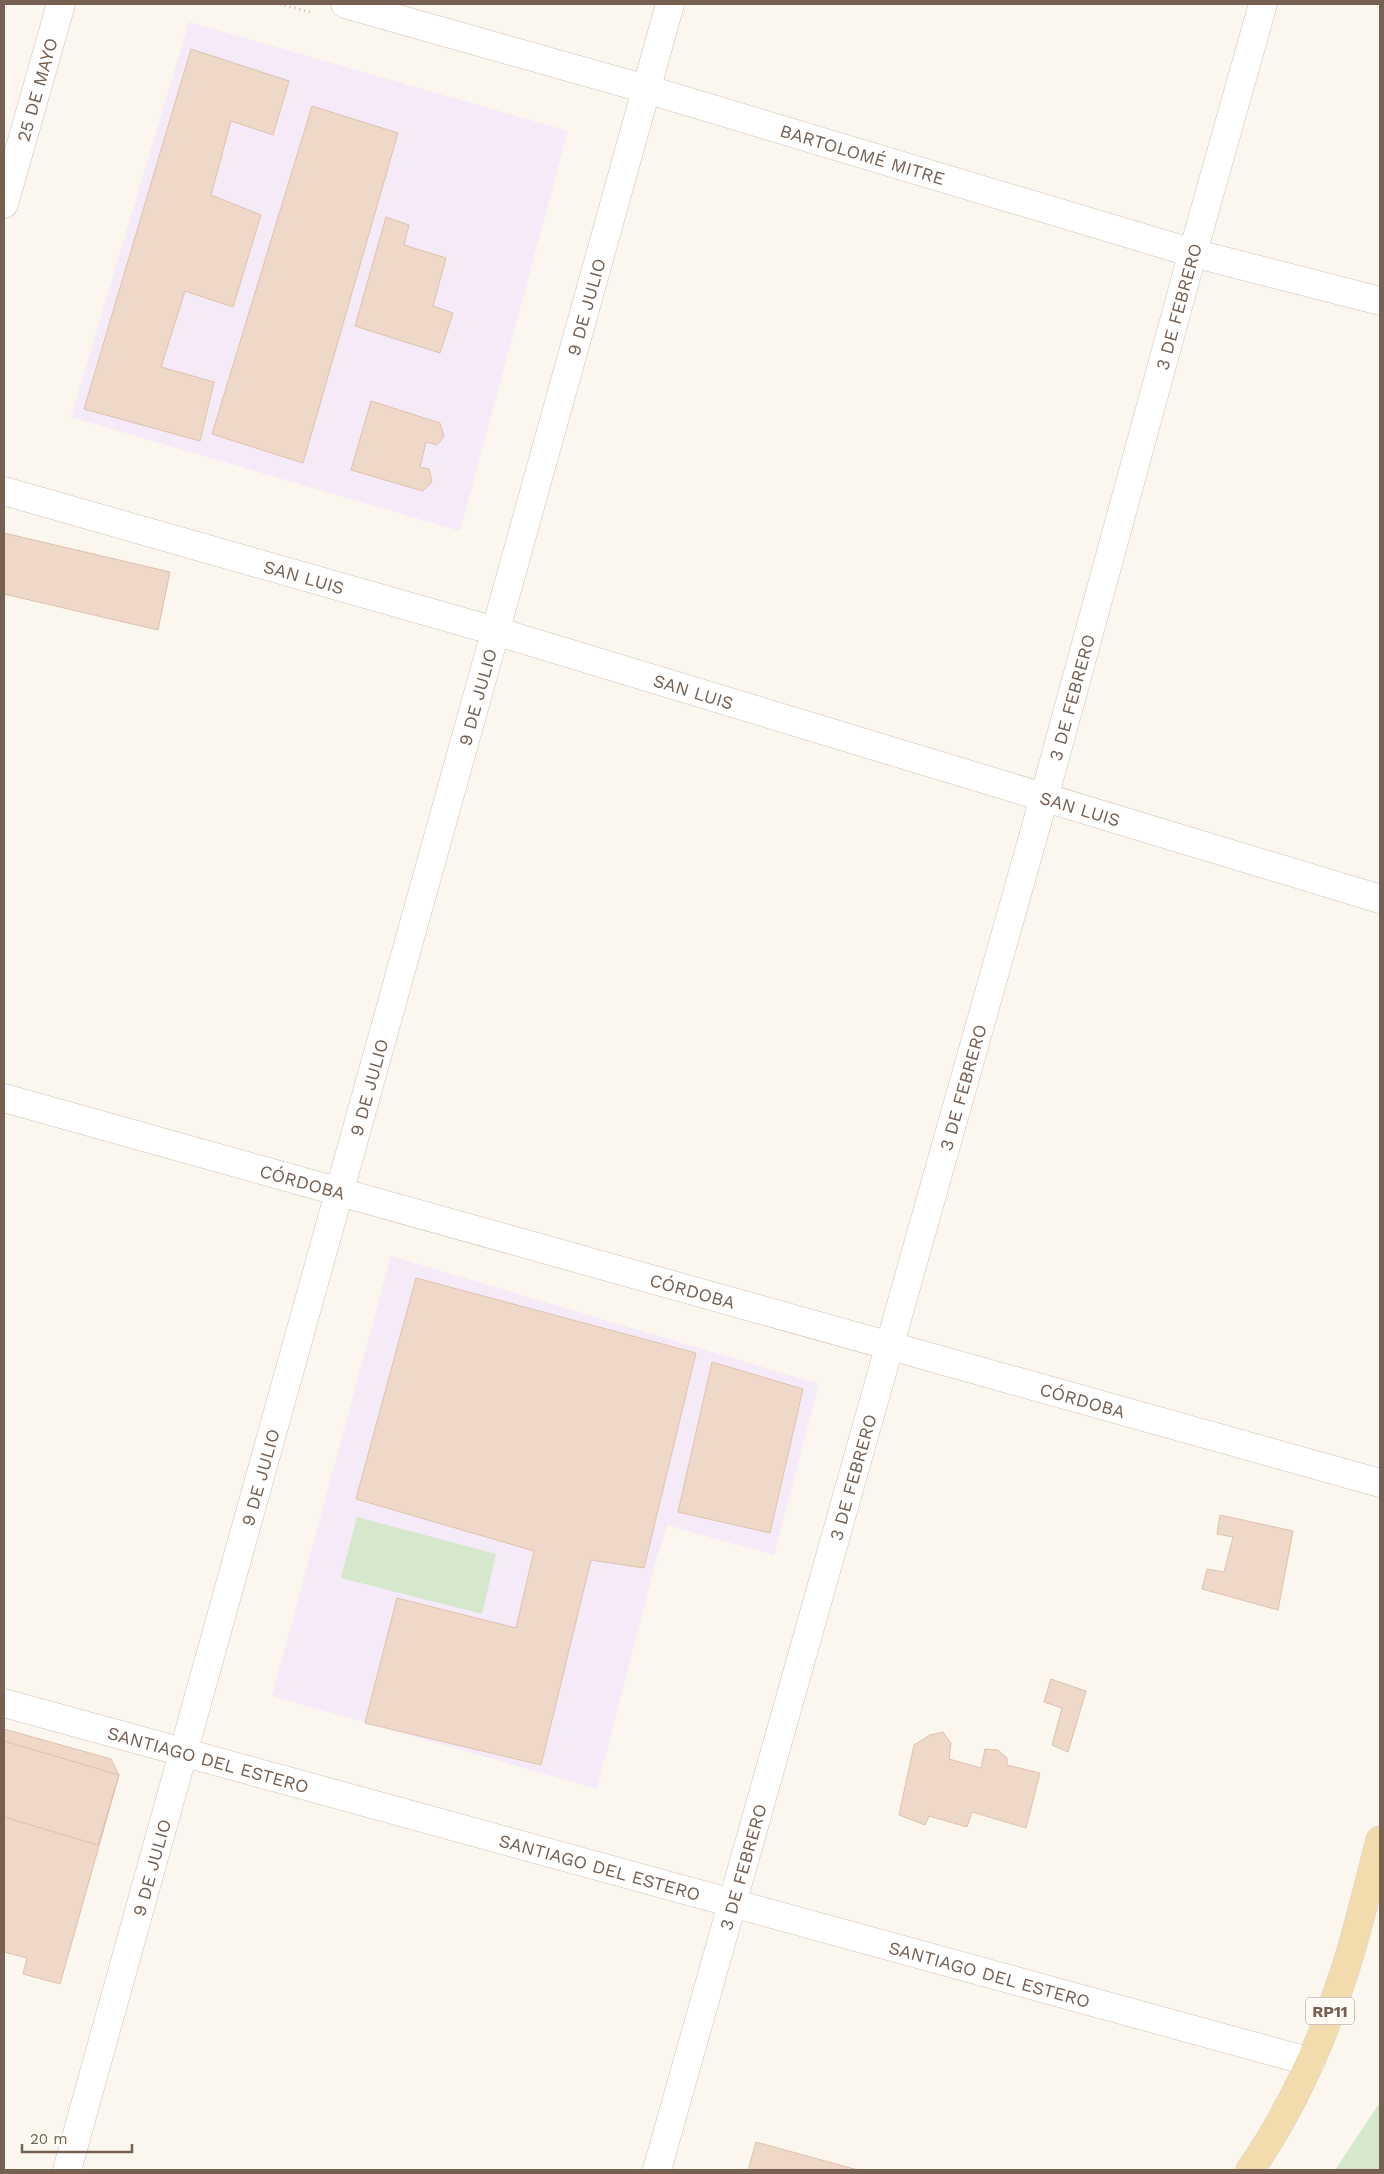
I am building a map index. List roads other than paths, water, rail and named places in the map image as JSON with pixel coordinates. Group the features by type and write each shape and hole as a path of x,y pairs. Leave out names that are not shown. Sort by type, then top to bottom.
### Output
{"main road":[{"name":"RP11","path":"1250,2170 1262,2152 1311,2062 1344,1975 1380,1840"}],"street":[{"name":"25 DE MAYO","path":"4,204 60,4"},
{"name":"BARTOLOMÉ MITRE","path":"346,4 646,90 1193,253 1380,301"},
{"name":"9 DE JULIO","path":"67,2170 670,4"},
{"name":"3 DE FEBRERO","path":"657,2170 1044,798 1263,4"},
{"name":"SAN LUIS","path":"4,491 495,631 1380,899"},
{"name":"CÓRDOBA","path":"4,1098 1380,1483"},
{"name":"SANTIAGO DEL ESTERO","path":"4,1703 1311,2062"}]}
